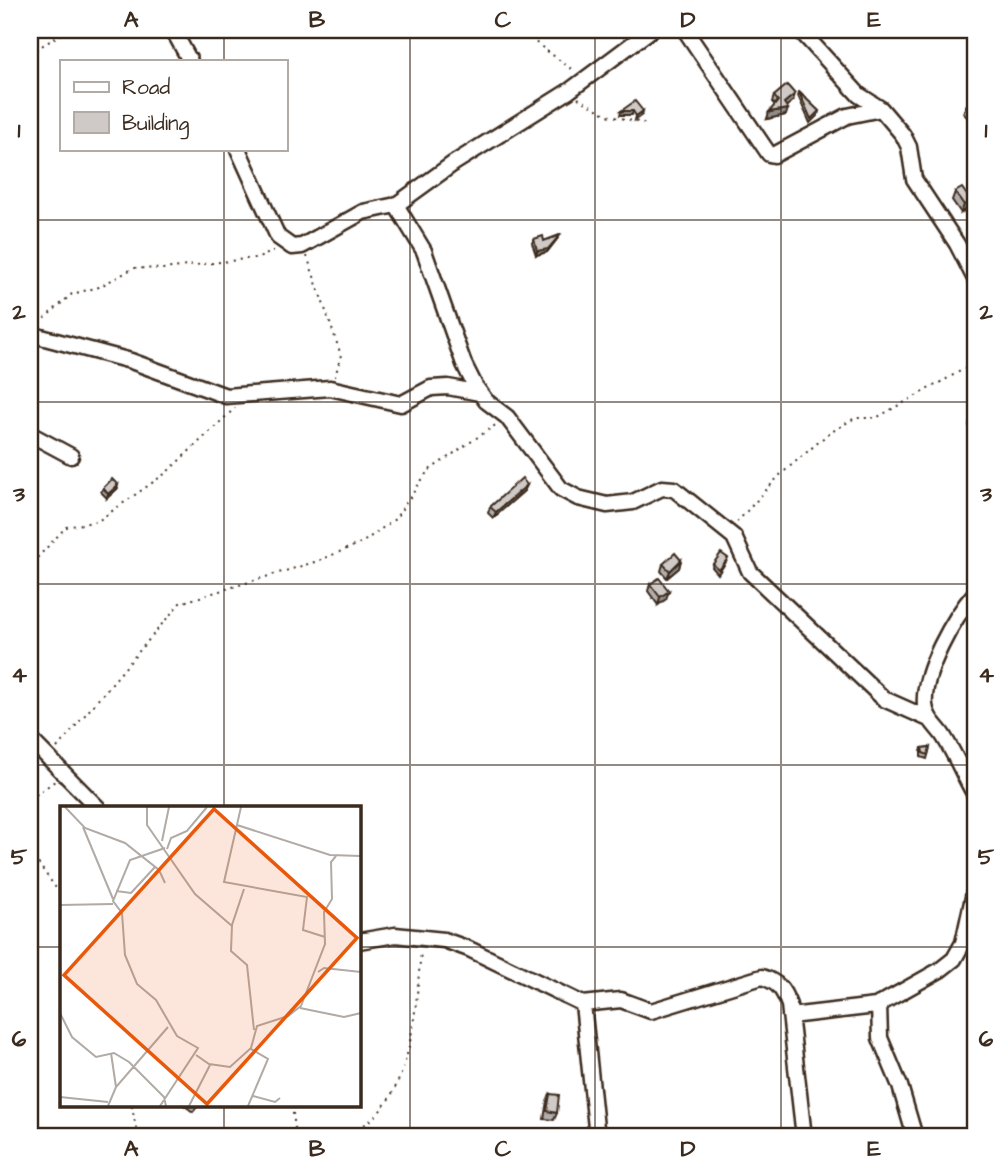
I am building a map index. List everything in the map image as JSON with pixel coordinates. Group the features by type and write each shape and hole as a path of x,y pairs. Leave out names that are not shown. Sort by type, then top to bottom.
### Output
{"street":[{"path":"173,30 189,60"},
{"path":"238,150 282,242 292,247 302,246 346,219 396,205 461,159 569,91 651,30"},
{"path":"685,30 769,154 774,155 859,112 881,109"},
{"path":"800,30 859,96 881,109 903,135 909,147 914,179 974,276"},
{"path":"396,205 424,251 464,364 480,393 507,417 567,493 607,505 633,502 662,488 674,489 728,532 737,541 750,572 884,699 929,719"},
{"path":"974,276 975,256"},
{"path":"30,332 131,361 226,396 330,388 401,404 431,388 447,387 480,393"},
{"path":"30,433 71,456"},
{"path":"975,593 950,626 936,661 925,705 929,719 943,736 975,795"},
{"path":"30,738 96,806"},
{"path":"790,1016 850,1011 878,1004 954,960 970,922 975,888"},
{"path":"360,941 395,934 423,937 469,949 583,1004 621,1000 651,1012 762,977 774,981 783,989 790,1016 804,1137"},
{"path":"583,1004 597,1137"},
{"path":"878,1004 880,1038 900,1086 915,1137"}],"path":[{"path":"30,53 68,30"},
{"path":"519,30 571,69 593,73"},
{"path":"569,91 607,116 648,124"},
{"path":"30,332 72,294 117,279 134,268 163,269 262,257 282,242"},
{"path":"302,246 314,272 341,355 330,388"},
{"path":"728,532 780,475 828,435 855,418 876,418 975,363"},
{"path":"30,558 38,557 66,527 98,521 166,472 248,396"},
{"path":"30,799 54,782 54,763 180,603 318,561 363,542 395,519 428,471 507,417"},
{"path":"30,852 60,894"},
{"path":"292,1108 296,1137 354,1130 376,1114 390,1095 405,1066 423,937"},
{"path":"132,1108 137,1133 142,1137"}],"building":[{"path":"787,85 795,94 784,103 788,109 769,112 778,101 774,96"},
{"path":"799,92 819,111 811,119"},
{"path":"975,96 975,108 972,111 966,106"},
{"path":"635,101 643,111 636,116 633,111 621,111"},
{"path":"962,188 971,201 964,205 955,192"},
{"path":"560,235 548,249 537,251 534,239 543,236 544,241"},
{"path":"975,395 975,424 971,420"},
{"path":"522,478 527,485 496,512 490,507"},
{"path":"112,479 118,485 108,494 103,488"},
{"path":"675,553 681,560 670,571 663,564"},
{"path":"721,553 728,558 719,570 713,564"},
{"path":"659,578 669,591 660,597 650,584"},
{"path":"930,747 928,755 923,753 922,748"},
{"path":"550,1094 559,1095 557,1113 547,1111"}]}
